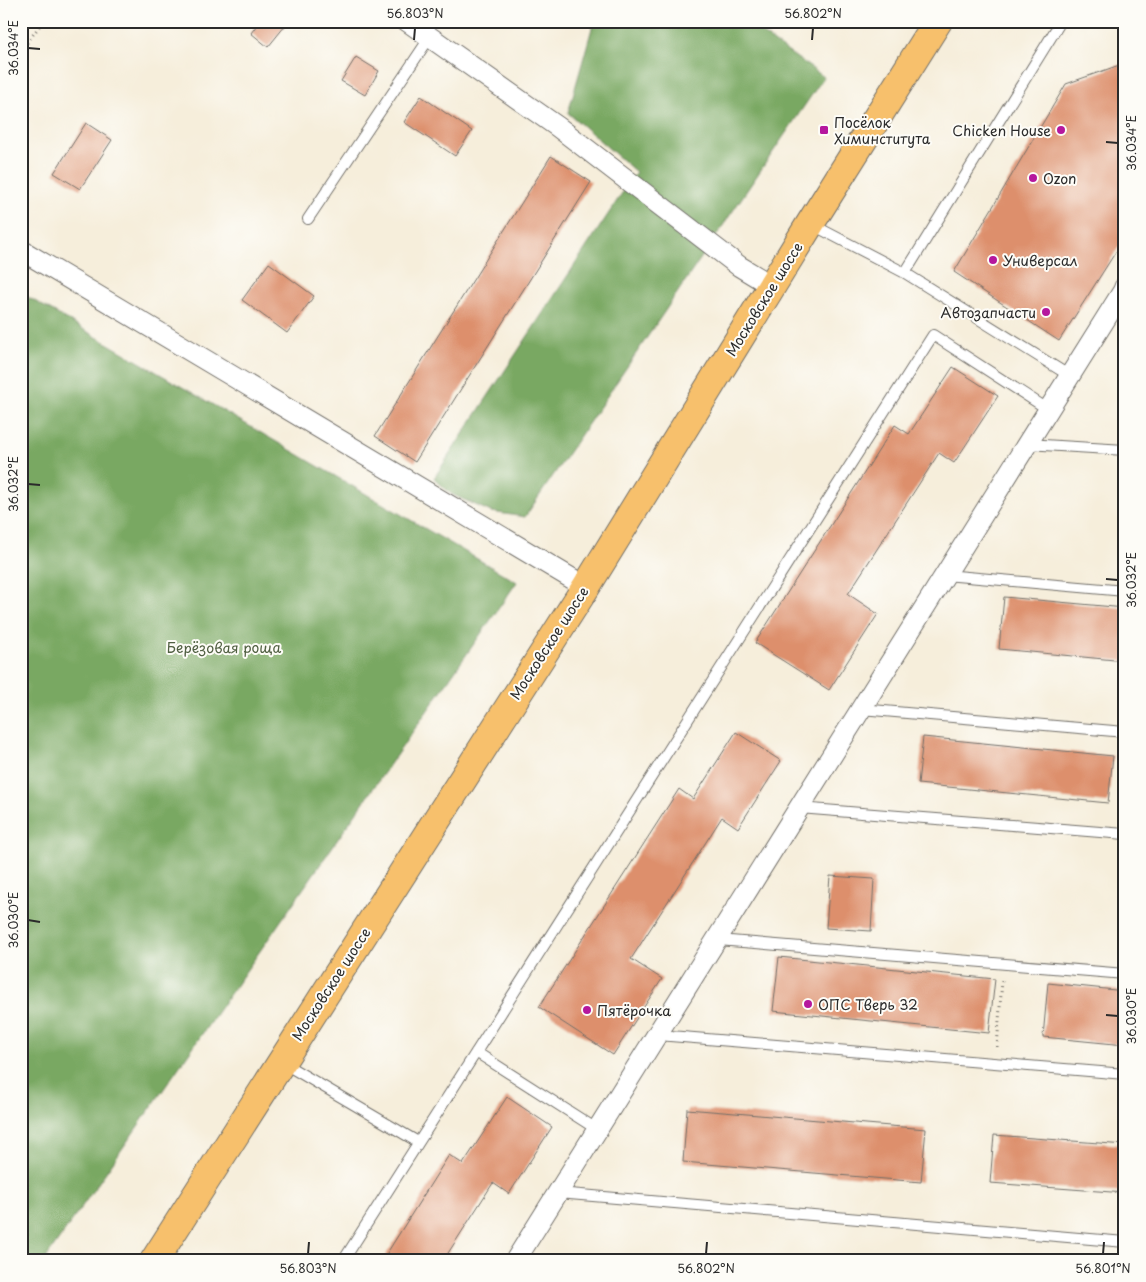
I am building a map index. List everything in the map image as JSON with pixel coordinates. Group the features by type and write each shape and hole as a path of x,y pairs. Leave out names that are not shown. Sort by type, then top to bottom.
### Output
{"main road":[{"name":"Московское шоссе","path":"154,1261 586,586 938,21"}],"street":[{"path":"407,21 558,127 739,266 772,286"},
{"path":"21,250 586,586"},
{"path":"515,1261 1124,290"}],"lane":[{"path":"905,273 1061,21"},
{"path":"308,219 430,37"},
{"path":"810,224 905,273 1070,376"},
{"path":"343,1261 933,335 1049,410"},
{"path":"1027,444 1125,450"},
{"path":"945,575 1125,591"},
{"path":"861,709 1125,732"},
{"path":"800,808 1125,834"},
{"path":"718,940 1125,974"},
{"path":"658,1035 1125,1074"},
{"path":"476,1052 598,1130"},
{"path":"282,1062 418,1142"},
{"path":"558,1193 1125,1242"}],"path":[{"path":"21,51 42,21"},
{"path":"995,1063 1004,964"}],"green space":[{"path":"594,21 744,21 824,77 525,517 491,512 451,494 434,478 636,172 568,113"},
{"name":"Берёзовая роща","path":"21,293 517,582 44,1261 21,1261"}],"building":[{"path":"260,21 289,21 268,47 251,33"},
{"path":"356,57 379,71 365,95 341,81"},
{"path":"1125,63 1125,218 1122,242 1059,341 954,272 1066,84"},
{"path":"421,96 472,131 455,156 404,122"},
{"path":"86,123 112,140 80,189 54,173"},
{"path":"551,156 591,182 415,462 375,436"},
{"path":"269,263 314,296 287,333 242,300"},
{"path":"953,367 998,396 954,463 939,453 848,594 878,614 829,690 755,643 895,425 909,434"},
{"path":"1004,597 1125,608 1125,661 999,649"},
{"path":"736,732 781,761 738,828 722,817 631,959 662,979 613,1055 539,1007 679,789 693,799"},
{"path":"923,737 1113,756 1108,803 918,784"},
{"path":"830,876 874,879 871,931 826,928"},
{"path":"779,957 995,979 989,1033 773,1011"},
{"path":"1048,983 1125,991 1125,1045 1043,1037"},
{"path":"507,1097 552,1127 509,1194 493,1183 443,1261 382,1261 449,1155 463,1164"},
{"path":"687,1109 926,1129 921,1182 683,1162"},
{"path":"994,1135 1125,1145 1125,1193 990,1183"}],"place":[{"name":"Посёлок Химинститута","path":"824,130"},
{"name":"Chicken House","path":"1061,130"},
{"name":"Ozon","path":"1033,178"},
{"name":"Универсал","path":"993,260"},
{"name":"Автозапчасти","path":"1046,312"},
{"name":"ОПС Тверь 32","path":"808,1004"},
{"name":"Пятёрочка","path":"587,1010"}]}
